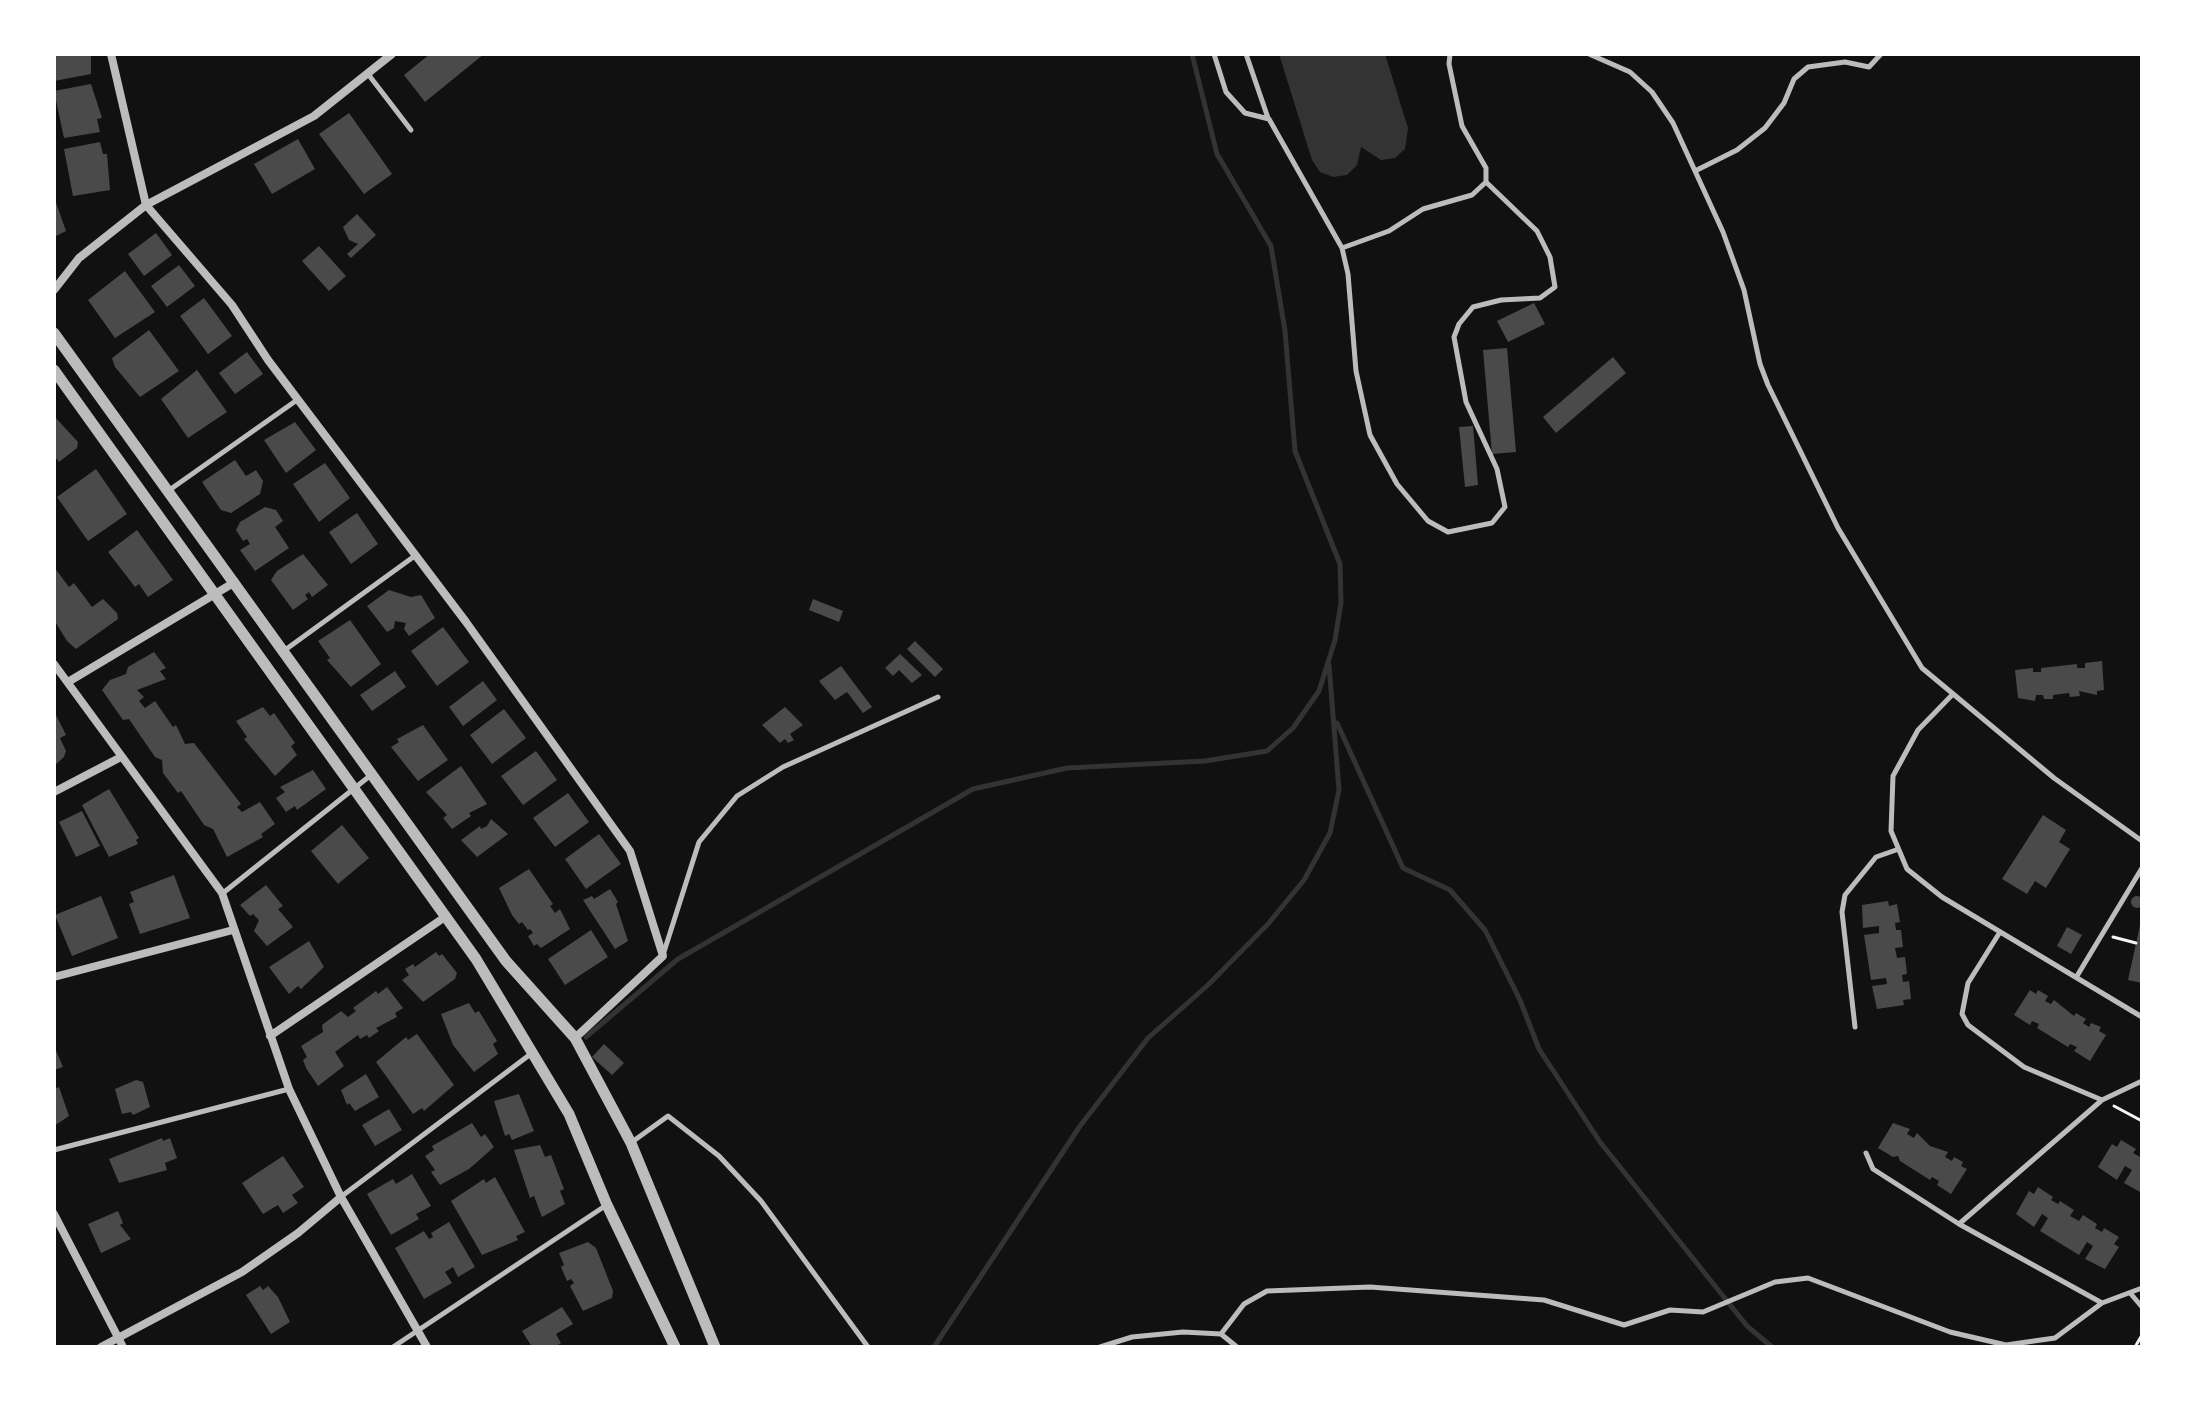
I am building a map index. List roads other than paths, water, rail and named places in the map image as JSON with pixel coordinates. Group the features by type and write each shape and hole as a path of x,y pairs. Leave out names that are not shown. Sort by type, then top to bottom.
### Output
{"street":[{"path":"111,54 146,205 232,305 630,851 663,956 575,1038"},
{"path":"54,290 79,258 146,205 314,116 392,54"},
{"path":"54,333 506,961 575,1038 631,1143 715,1347"},
{"path":"54,370 445,917 534,1052 569,1114 607,1205 675,1347"},
{"path":"68,682 235,582"},
{"path":"54,664 222,893 289,1089 341,1197 427,1347"},
{"path":"54,792 121,757"},
{"path":"270,1036 445,917"},
{"path":"54,977 233,930"},
{"path":"101,1347 242,1272 298,1233 341,1197"},
{"path":"54,1216 123,1347"}],"lane":[{"path":"1214,54 1226,92 1245,113 1269,119"},
{"path":"1246,54 1269,119 1342,248 1348,274 1356,371 1370,435 1397,484 1428,521 1448,532 1492,523 1505,507 1497,469 1466,402 1454,337 1459,324 1473,307 1501,300 1540,298 1555,287 1550,257 1537,231 1486,182 1486,168 1462,126 1449,64 1450,54"},
{"path":"1589,54 1630,72 1652,92 1673,123 1744,290 1760,364 1768,385 1838,528 1922,668 2047,772 2142,841"},
{"path":"1695,171 1737,150 1765,128 1784,103 1794,79 1808,67 1845,62 1869,67 1881,54"},
{"path":"368,73 411,130"},
{"path":"1342,248 1389,231 1423,209 1472,195 1486,182"},
{"path":"167,491 298,399"},
{"path":"284,650 416,555"},
{"path":"1953,694 1918,730 1893,776 1889,811 1896,850 1907,869 1924,886 2142,1017"},
{"path":"663,956 699,842 737,796 783,767 938,697"},
{"path":"222,893 371,775"},
{"path":"1855,1027 1842,912 1845,895 1876,857 1896,850"},
{"path":"2077,976 2142,868"},
{"path":"2000,932 1968,983 1962,1014 1968,1025 2024,1067 2102,1100"},
{"path":"341,1197 534,1052"},
{"path":"1959,1224 2102,1100 2142,1081"},
{"path":"54,1150 289,1089"},
{"path":"631,1143 668,1116 719,1156 761,1201 868,1347"},
{"path":"1866,1153 1873,1169 1959,1224 2102,1303"},
{"path":"393,1347 607,1205"},
{"path":"1221,1334 1244,1304 1267,1291 1370,1287 1544,1300 1624,1325 1670,1310 1703,1312 1775,1282 1808,1278 1950,1332 2006,1345 2055,1338 2102,1303 2142,1288"},
{"path":"2131,1294 2142,1307"},
{"path":"1100,1347 1132,1337 1183,1332 1221,1334 1237,1347"}],"waterway":[{"path":"586,1037 678,959 973,789 1067,768 1205,761 1267,751 1293,728 1319,691 1335,640 1341,603 1340,564 1295,451 1285,331 1271,246 1217,154 1192,54"},
{"path":"934,1347 1080,1126 1148,1038 1208,985 1268,924 1304,880 1330,833 1339,790 1329,665"},
{"path":"1337,723 1403,868 1450,890 1485,930 1520,1000 1539,1049 1600,1142 1747,1326 1772,1347"}]}
